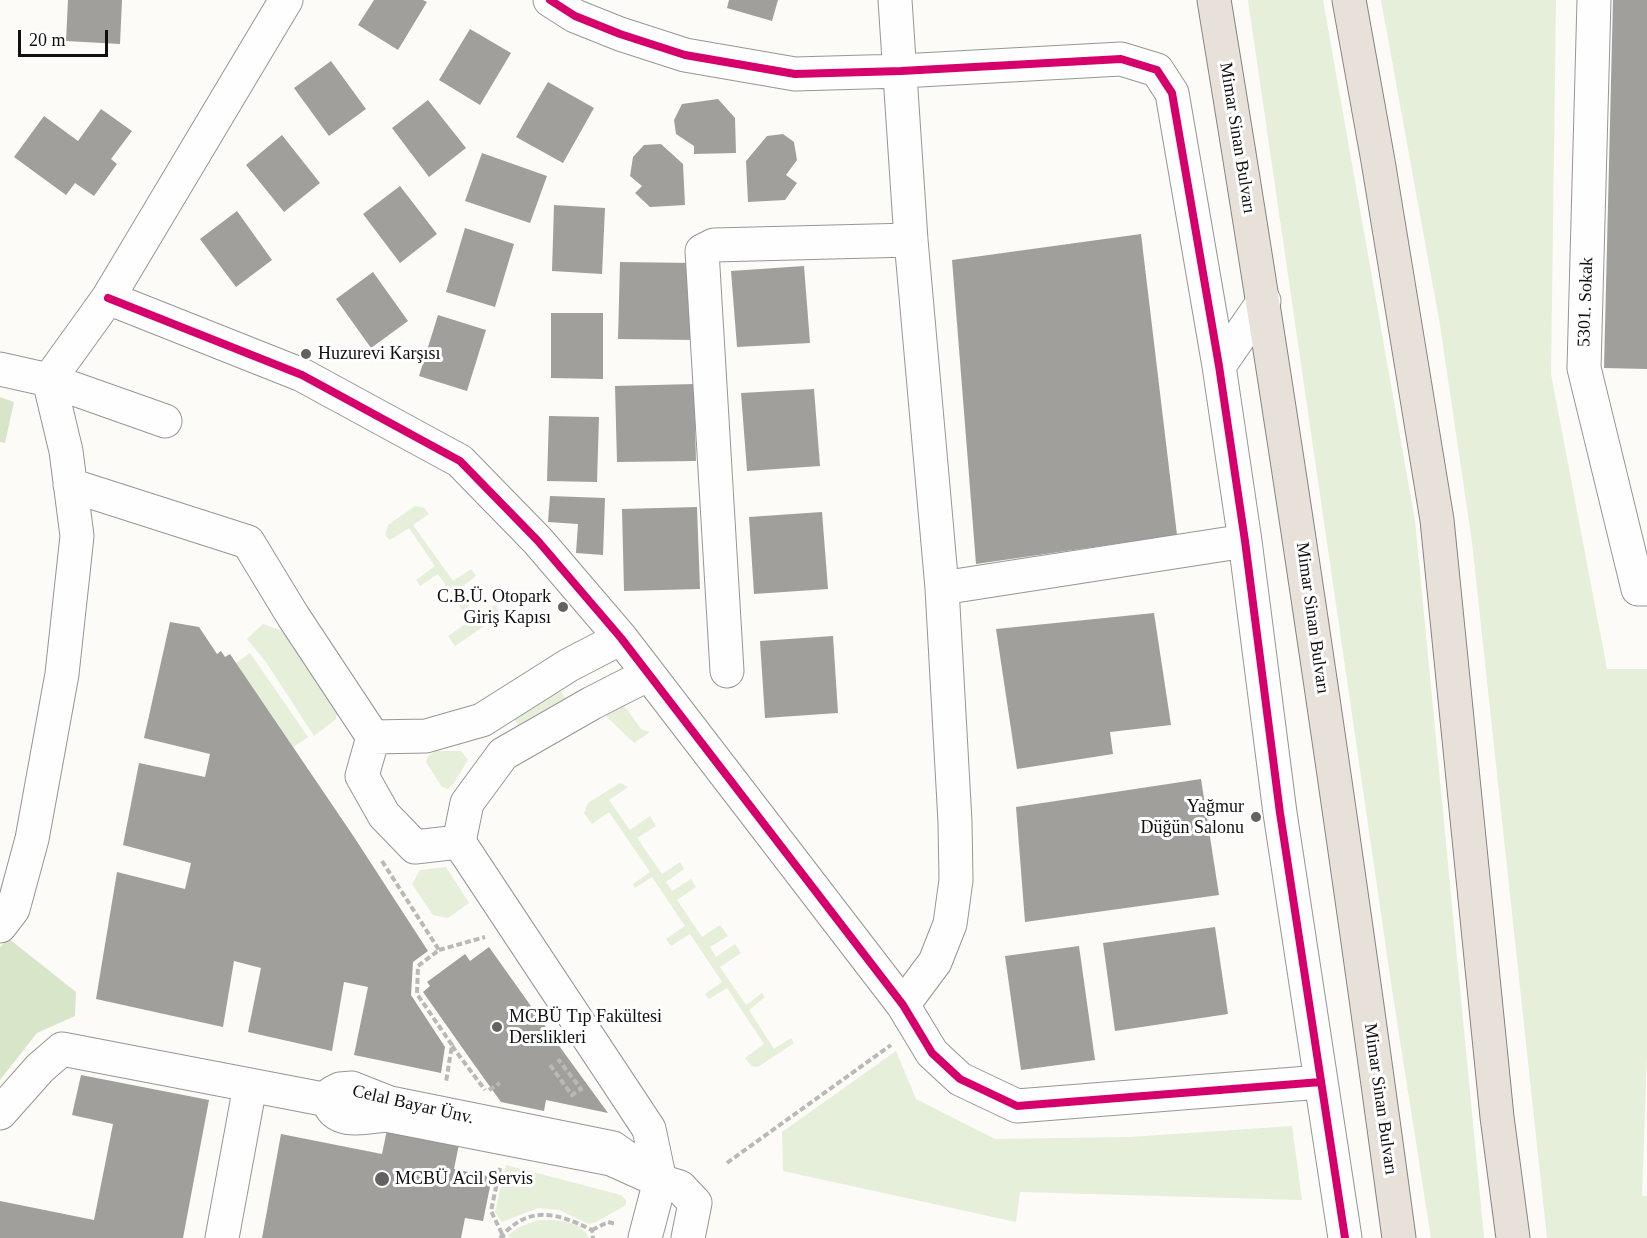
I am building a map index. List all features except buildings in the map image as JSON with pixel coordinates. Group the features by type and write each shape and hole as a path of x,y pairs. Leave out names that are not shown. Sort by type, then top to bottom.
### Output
{"highway":[{"name":"Mimar Sinan Bulvarı","path":"1214,0 1264,301 1305,569 1399,1238"},
{"path":"1349,0 1437,520 1497,1117 1513,1238"}],"street":[{"path":"0,926 13,909 32,839 62,674 77,536 66,451 49,380 108,298 286,0"},
{"path":"550,0 575,16 620,34 685,55 795,74 901,71 1121,59 1156,70 1172,93 1219,366 1245,541 1280,813 1345,1238"},
{"path":"896,0 911,240 942,588 956,880 950,924 910,1016"},
{"name":"5301. Sokak","path":"1594,0 1584,368 1638,589 1647,589"},
{"path":"726,671 702,251 714,245 911,240"},
{"path":"108,298 302,375 460,461 538,541 621,638 647,675 910,1016 932,1053 960,1079 1017,1106 1321,1082"},
{"path":"1219,366 1264,301"},
{"path":"0,369 49,380 165,421"},
{"path":"70,485 248,542 293,616 373,737 362,776 384,815 415,847 459,842"},
{"path":"942,588 1245,541"},
{"path":"373,737 426,736 482,720 569,665 621,638"},
{"path":"569,665 592,702"},
{"path":"645,1238 660,1181 649,1129 459,842 467,803 503,754 592,702 647,675"},
{"path":"482,720 503,754"},
{"path":"0,1113 40,1068 62,1049 328,1100"},
{"path":"222,1238 258,1088"},
{"path":"238,1238 258,1088"},
{"name":"Celal Bayar Ünv.","path":"660,1181 613,1148 390,1103 352,1088 340,1089 328,1100 330,1108 338,1115 351,1118 386,1115 611,1159 660,1181 680,1187 695,1203 688,1238"}],"path":[{"path":"381,860 439,950"},
{"path":"440,1113 452,1045 417,994 418,966 439,950 516,927"},
{"path":"727,1163 910,1016"},
{"path":"550,1065 572,1095 581,1089 558,1059"},
{"path":"486,1092 500,1083"},
{"path":"500,1165 491,1211 502,1237 512,1225 540,1214 565,1217 592,1230"},
{"path":"592,1230 608,1222"},
{"path":"592,1230 594,1238"}],"green space":[{"path":"1248,0 1323,0 1415,521 1484,1238 1431,1238 1393,996"},
{"path":"1381,0 1556,0 1551,374 1607,669 1647,669 1647,1053 1642,1196 1647,1196 1647,1238 1547,1238 1472,542 1440,325"},
{"path":"0,397 14,402 5,443 0,442"},
{"path":"415,506 424,508 429,514 413,525 453,581 471,569 476,576 458,590 478,618 495,605 498,610 496,618 455,646 448,636 470,621 438,574 420,586 416,580 435,566 409,528 390,540 385,535 388,525"},
{"path":"263,624 282,631 338,709 336,719 314,736 266,662 247,639"},
{"path":"250,653 308,737 293,747 236,663"},
{"path":"560,690 565,698 518,725 513,717"},
{"path":"623,704 641,729 650,732 634,743 606,716"},
{"path":"436,751 461,751 468,760 448,789 442,787 426,762 428,756"},
{"path":"620,783 628,787 609,800 630,830 650,816 656,826 637,838 662,874 680,862 684,869 666,882 672,891 691,879 696,887 677,900 702,937 720,925 728,936 710,947 716,957 735,944 741,953 720,967 746,1005 762,993 765,997 749,1010 774,1049 791,1038 794,1043 758,1067 751,1066 745,1058 764,1044 727,988 709,999 705,994 722,982 690,934 671,946 666,939 685,926 652,877 635,888 633,884 650,872 609,812 592,824 584,813 588,803"},
{"path":"446,867 469,903 448,918 433,915 412,884 420,870"},
{"path":"8,938 76,992 75,1016 37,1033 0,1080 0,947"},
{"path":"896,1051 916,1099 995,1139 1130,1137 1292,1126 1302,1200 1020,1192 1016,1222 783,1171 782,1132"},
{"path":"506,1165 621,1195 626,1200 626,1205 589,1224 559,1210 538,1208 502,1222 495,1212"},
{"path":"539,1220 574,1224 589,1238 510,1238 508,1235 519,1227"}],"cycle path":[{"path":"550,0 575,16 620,34 685,55 795,74 901,71 1121,59 1157,70 1172,93 1219,366 1245,541 1280,813 1345,1238"},
{"path":"108,298 302,375 460,461 538,541 621,638 903,1005 932,1053 960,1079 1017,1106 1321,1082"}],"place":[{"name":"Huzurevi Karşısı","path":"306,354"},
{"name":"C.B.Ü. Otopark Giriş Kapısı","path":"563,607"},
{"name":"Yağmur Düğün Salonu","path":"1256,817"},
{"name":"MCBÜ Tıp Fakültesi Derslikleri","path":"497,1027"},
{"name":"MCBÜ Acil Servis","path":"382,1179"}]}
